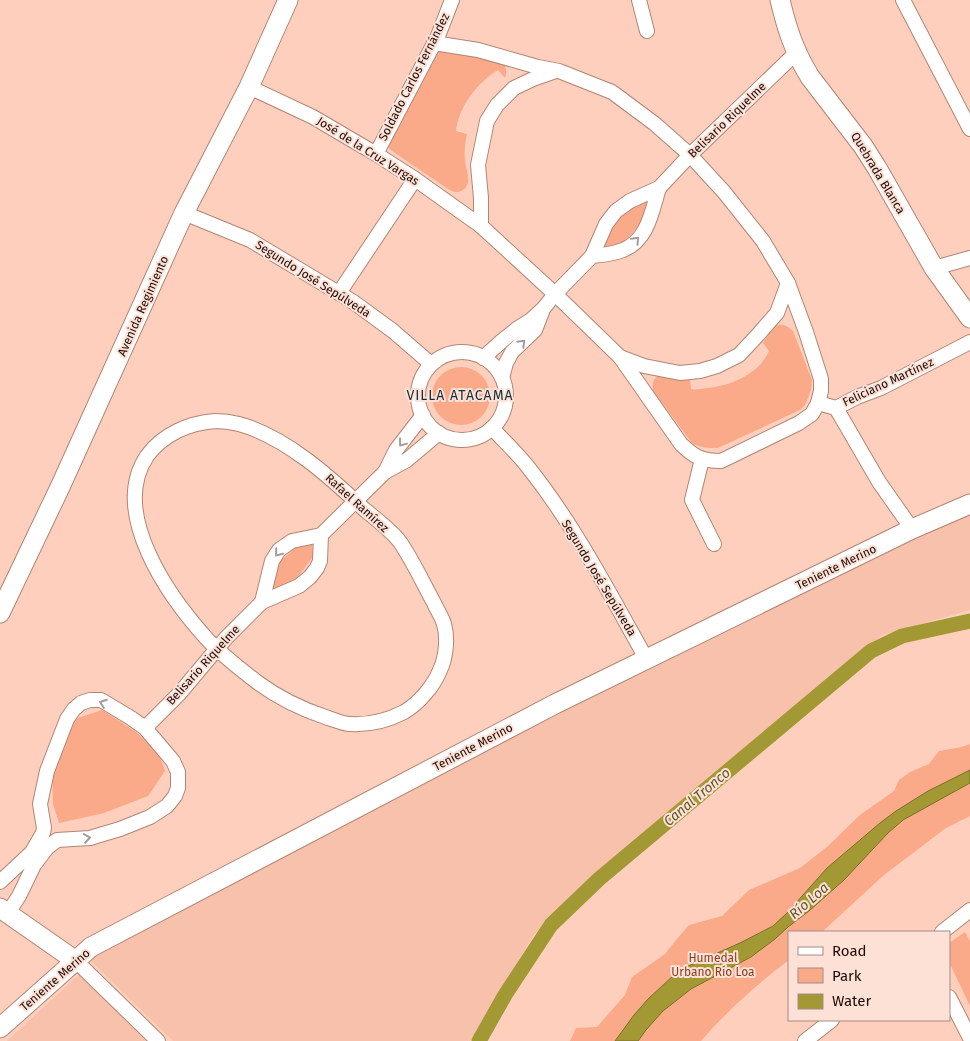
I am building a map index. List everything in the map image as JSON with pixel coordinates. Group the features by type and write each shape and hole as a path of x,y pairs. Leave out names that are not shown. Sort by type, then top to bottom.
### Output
{"street":[{"name":"Avenida Regimiento","path":"0,613 61,485 184,213 249,87 288,0"},
{"name":"Soldado Carlos Fernández","path":"376,154 434,43 452,0"},
{"path":"639,0 648,31"},
{"name":"Quebrada Blanca","path":"780,0 790,38 796,53 810,77 878,168 934,268 970,318"},
{"path":"903,0 970,129"},
{"path":"434,43 478,50 559,71 612,92 655,124 690,155 724,192 763,242 788,283 821,380 818,402 812,414 799,423 728,458 721,461 702,459 692,500 714,544"},
{"name":"Belisario Riquelme","path":"483,358 502,340 531,320 592,256 606,224 616,211 630,201 659,188 690,155 796,53"},
{"path":"481,226 478,165 487,121 497,106 514,88 533,79 559,71"},
{"name":"José de la Cruz Vargas","path":"249,87 313,117 376,154 481,226 620,357 681,444 691,454 702,459"},
{"path":"338,292 415,179"},
{"name":"Belisario Riquelme","path":"592,256 622,251 635,244 647,227 659,188"},
{"name":"Segundo José Sepúlveda","path":"184,213 250,240 338,292 393,331 431,364"},
{"path":"934,268 970,258"},
{"name":"José de la Cruz Vargas","path":"620,357 644,366 680,373 700,371 717,366 739,355 756,338 777,313 788,283"},
{"name":"Belisario Riquelme","path":"492,428 500,417 505,405 506,391 502,378 506,363 512,352 535,330 543,308"},
{"name":"Feliciano Martínez","path":"818,402 836,408 857,397 881,388 970,342"},
{"path":"492,428 480,436 466,439 452,438 439,433 423,415 418,402 418,388 423,375 431,364 443,356 456,352 470,353 483,358 494,366 502,378"},
{"path":"836,408 879,482 912,530"},
{"path":"385,472 396,450 423,415"},
{"name":"Rafael Ramírez","path":"215,421 236,423 262,433 300,456 334,481 399,540 420,576 444,624 446,644 440,670 430,687 414,706 390,719 368,724 348,724 316,714 290,702 259,683 217,648 189,618 173,597 157,570 140,534 135,503 136,481 146,459 160,441 191,426 215,421"},
{"name":"Segundo José Sepúlveda","path":"492,428 527,466 550,496 583,548 647,660"},
{"path":"262,602 272,561 278,550 292,541 321,535 385,472 407,460 439,433"},
{"name":"Teniente Merino","path":"0,1028 91,947 555,704 912,530 970,504"},
{"name":"Belisario Riquelme","path":"145,728 179,694 217,648 262,602 298,586 310,577 320,561 321,535"},
{"path":"0,882 32,852 40,840 44,828 40,804 47,771 67,719 74,709 81,703 90,700 102,700 145,728 176,766 178,783 172,800 167,806 150,817 120,829 90,838 57,840 47,848 34,865 19,896 4,910 76,961 158,1041"},
{"path":"44,828 57,840"},
{"path":"943,931 970,910"},
{"path":"950,999 970,1038"},
{"path":"805,1041 831,1021"}],"shaded area":[{"path":"970,511 970,610 882,635 550,917 533,936 470,1041 173,1041 87,957 557,709"},
{"path":"80,974 146,1041 7,1041"}],"green space":[{"path":"438,51 496,59 504,64 506,69 505,78 498,70 476,88 461,113 456,131 467,134 465,161 468,184 461,191 457,192 448,189 387,146"},
{"path":"651,199 647,217 624,242 602,249 610,226 633,204"},
{"path":"778,325 785,325 793,331 812,380 811,390 805,405 800,410 718,448 698,446 692,443 653,391 655,379 661,374 690,379 691,389 725,385 743,377 758,366 769,351 763,343 772,329"},
{"path":"461,367 472,369 482,375 488,385 490,396 488,407 482,417 472,423 461,425 450,423 440,417 434,407 432,396 434,385 440,375 450,369"},
{"path":"300,544 312,545 313,557 296,579 272,591 278,563"},
{"path":"102,710 135,731 159,754 165,771 148,796 104,813 59,823 53,804 52,769 75,719"},
{"name":"Humedal Urbano Río Loa","path":"970,744 970,816 946,828 884,875 823,931 788,931 788,961 743,998 701,1041 570,1041 576,1028 597,1027 625,995 632,977 665,954 689,925 722,916 749,890 800,868 828,846 860,815 894,791 899,780 910,772 929,764 939,751"},
{"path":"965,932 970,941 970,1006 950,964 950,942"}],"water":[{"name":"Río Loa","path":"970,770 970,783 903,820 888,833 844,880 775,939 751,957 691,989 663,1011 638,1041 615,1041 648,999 674,975 686,967 773,926 827,868 880,823 928,791"}],"waterway":[{"name":"Canal Tronco","path":"479,1041 505,995 551,925 599,879 871,651 902,636 970,621"}],"district":[{"name":"VILLA ATACAMA","path":"460,395"}]}
